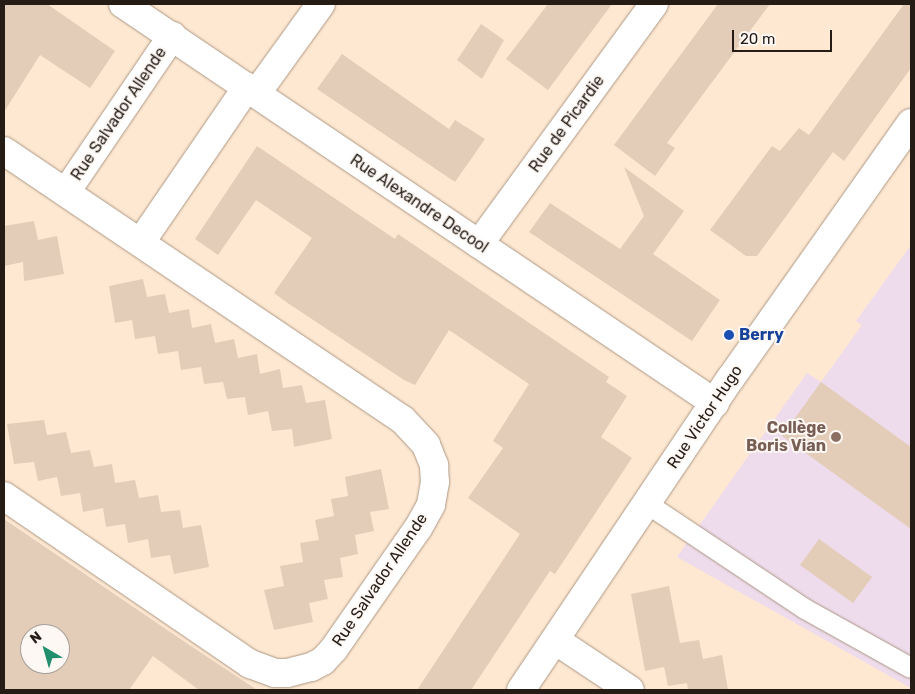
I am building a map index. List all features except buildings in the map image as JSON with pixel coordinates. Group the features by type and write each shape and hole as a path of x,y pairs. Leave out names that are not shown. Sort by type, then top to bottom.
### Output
{"street":[{"name":"Rue Alexandre Decool","path":"124,4 715,403"},
{"path":"141,242 252,90 321,4"},
{"name":"Rue de Picardie","path":"479,244 654,4"},
{"name":"Rue Salvador Allende","path":"66,192 172,36"},
{"name":"Rue Victor Hugo","path":"521,690 646,503 911,123"},
{"name":"Rue Salvador Allende","path":"4,151 403,420 426,445 434,465 434,493 425,516 334,650 323,661 311,667 287,674 275,673 250,664 4,496"},
{"path":"554,640 630,690"}],"lane":[{"path":"646,503 805,609 911,668"}],"shaded area":[{"name":"Collège Boris Vian","path":"911,245 911,688 677,557 807,373 821,382 862,325 856,321"}],"place":[{"name":"Berry","path":"729,335"},
{"name":"Collège Boris Vian","path":"836,437"}]}
